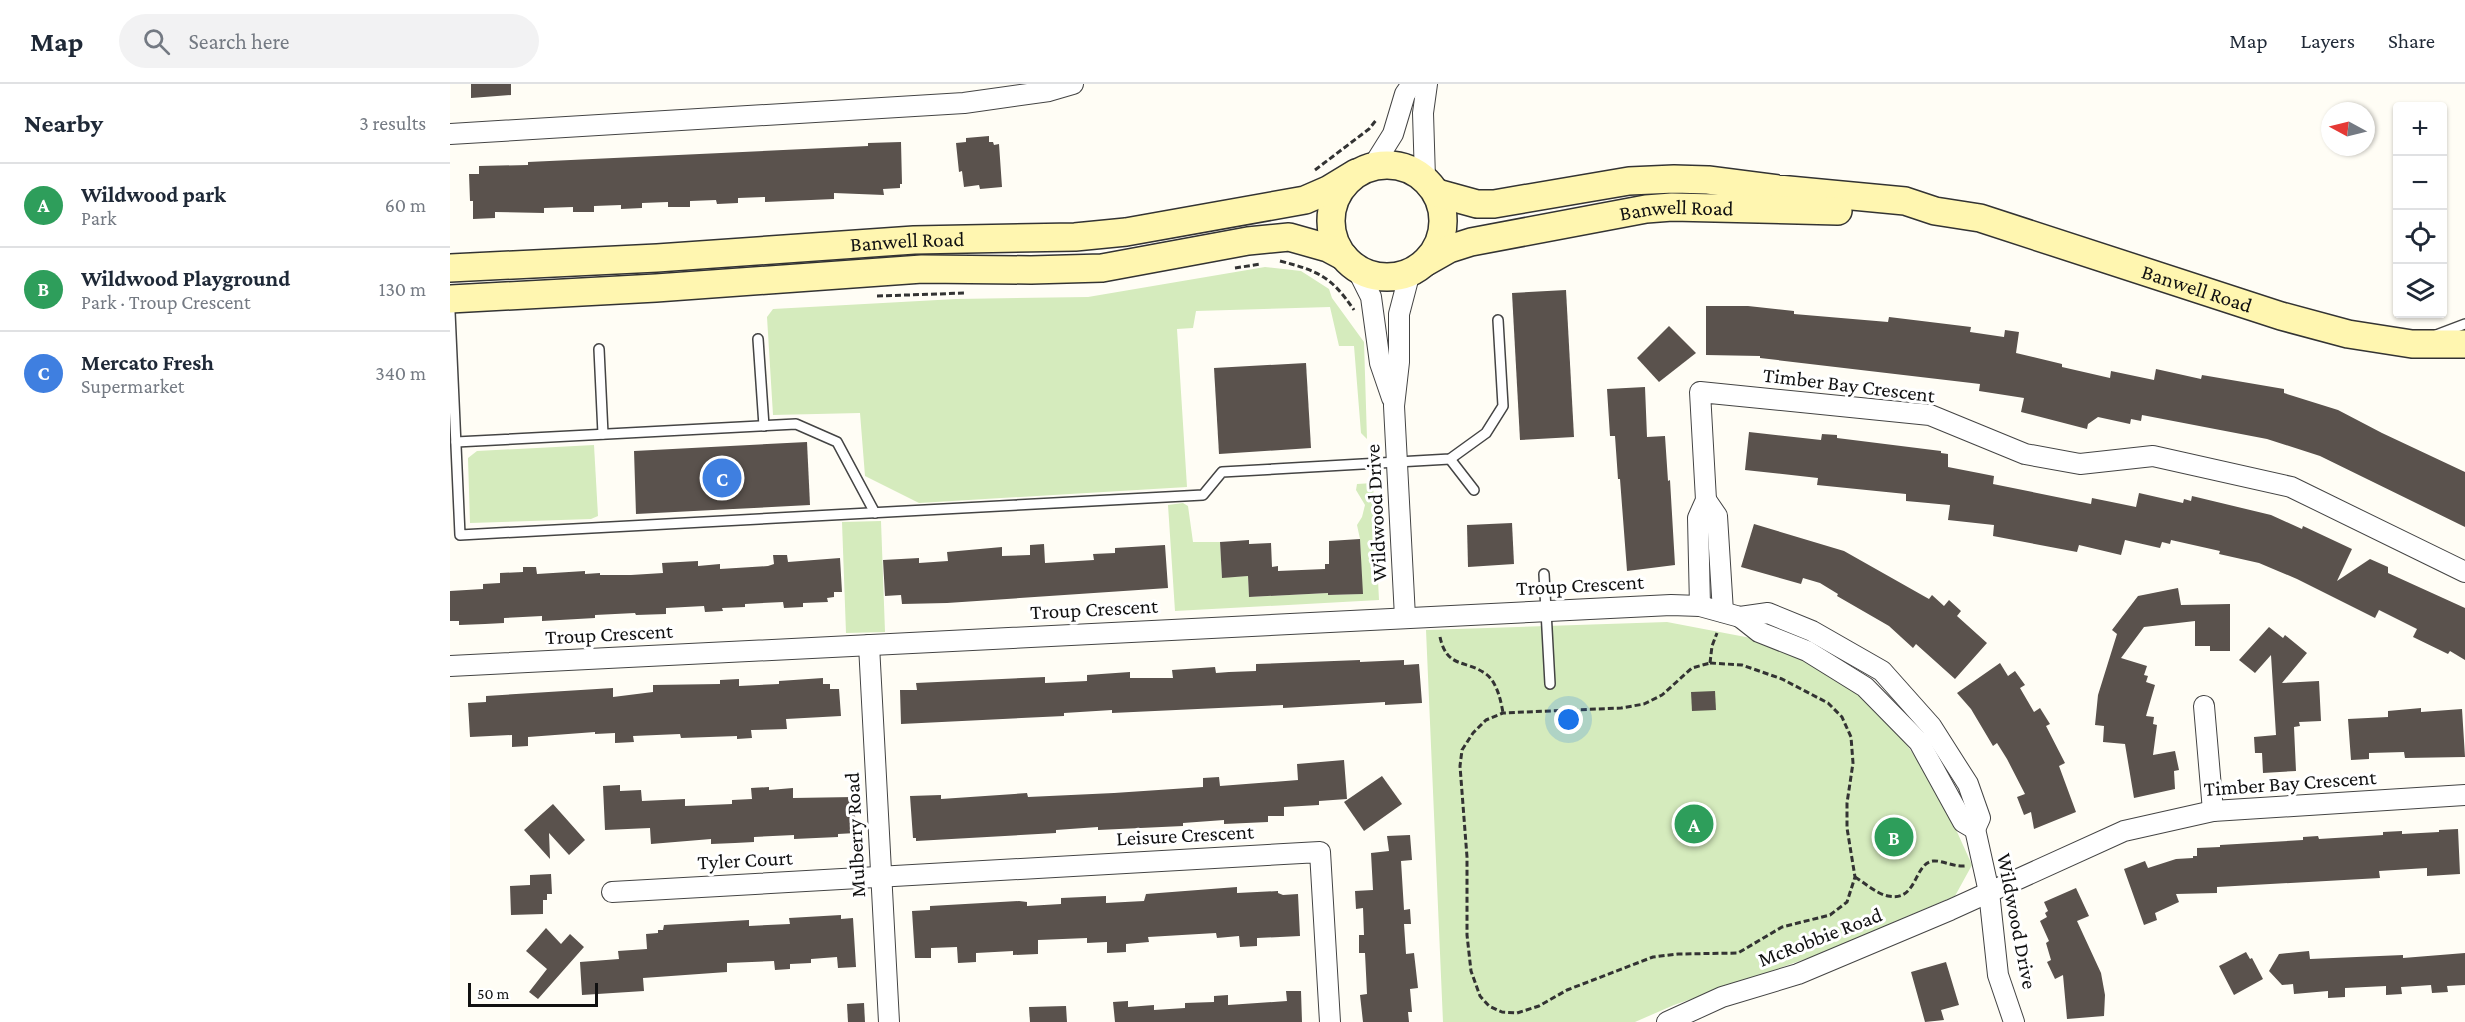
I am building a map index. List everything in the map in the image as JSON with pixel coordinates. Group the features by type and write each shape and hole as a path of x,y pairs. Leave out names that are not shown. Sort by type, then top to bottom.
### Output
{"main road":[{"path":"1391,164 1409,168 1431,186 1443,210 1443,229 1437,247 1418,267 1393,277 1374,276 1350,262 1334,240 1331,221 1334,203 1342,186 1364,170 1391,164"},
{"name":"Banwell Road","path":"450,268 657,258 914,240 1075,237 1126,232 1305,200 1364,170"},
{"name":"Banwell Road","path":"1431,186 1477,204 1494,204 1594,186 1674,179 1708,180 1905,201 1935,211"},
{"name":"Banwell Road","path":"1418,267 1449,249 1471,242 1646,209 1935,211 1980,218 2281,316 2348,334 2412,344 2465,344"},
{"name":"Banwell Road","path":"450,299 922,269 1102,268 1248,241 1289,237 1328,248 1350,262"}],"street":[{"path":"450,134 964,104 1049,91 1073,84"},
{"path":"1364,170 1393,134 1405,94 1412,84"},
{"path":"1427,84 1423,113 1431,186"},
{"name":"Wildwood Drive","path":"1350,262 1371,297 1380,363 1394,406"},
{"name":"Wildwood Drive","path":"1405,617 1394,406 1399,362 1399,314 1418,267"},
{"name":"Timber Bay Crescent","path":"1700,606 1698,518 1706,500 1700,392 1930,415 2025,454 2080,464 2153,456 2291,487 2465,572"},
{"name":"Timber Bay Crescent","path":"1706,500 1717,516 1731,614"},
{"name":"Troup Crescent","path":"450,666 1671,604 1700,606 1731,614 1759,632 1807,651 1865,687 1919,742 1963,822 1975,829"},
{"name":"Mulberry Road","path":"869,645 889,1022"},
{"path":"2204,706 2213,811"},
{"name":"Timber Bay Crescent","path":"1989,892 2124,831 2213,811 2465,795"},
{"name":"Wildwood Drive","path":"1975,829 1989,892 1998,975 2014,1022"},
{"name":"Leisure Crescent","path":"881,876 1320,852 1330,1022"},
{"name":"Tyler Court","path":"612,892 881,876"},
{"name":"McRobbie Road","path":"1667,1022 1722,997 1798,974 1989,892"}],"lane":[{"path":"450,312 460,535 1203,495 1222,472 1450,459 1486,433 1503,406 1498,321"},
{"path":"2412,344 2465,324"},
{"path":"758,339 764,426"},
{"path":"599,349 603,434"},
{"path":"456,442 796,424 837,442 875,513"},
{"path":"1450,459 1474,490"},
{"path":"1544,574 1550,684"}],"path":[{"path":"1308,175 1369,129 1383,112"},
{"path":"1278,261 1312,269 1340,289 1354,311"},
{"path":"1225,269 1267,263"},
{"path":"872,297 974,293"},
{"path":"1710,663 1712,646 1718,633"},
{"path":"1440,637 1443,650 1450,660 1486,674 1494,683 1502,703 1503,713"},
{"path":"1710,663 1742,665 1782,679 1828,703 1842,717 1851,737 1853,763 1847,803 1847,828 1855,877 1847,902 1830,915 1782,927 1738,953 1677,954 1653,957 1567,990 1539,1006 1517,1013 1495,1009 1480,996 1471,970 1467,935 1467,857 1460,766 1462,750 1473,733 1486,720 1503,713 1621,708 1644,704 1662,695 1692,668 1710,663"},
{"path":"1855,877 1887,896 1897,896 1908,892 1925,864 1934,860 1956,867 1967,865"}],"green space":[{"path":"1265,267 1301,271 1329,289 1332,298 1364,342 1367,439 1361,433 1354,346 1339,346 1330,307 1196,311 1193,328 1177,329 1187,487 919,503 865,476 860,413 773,415 767,317 773,309 956,299 1088,297"},
{"path":"594,445 598,516 591,519 470,523 468,458 477,451"},
{"path":"1373,483 1379,600 1175,611 1168,505 1183,503 1188,506 1193,542 1220,542 1222,577 1248,576 1249,597 1328,593 1328,595 1362,594 1360,539 1357,525 1365,505 1356,490 1357,484"},
{"path":"881,521 885,632 846,633 842,522"},
{"path":"1667,622 1777,643 1873,700 1935,783 1972,865 1955,896 1814,956 1674,1005 1635,1022 1443,1022 1426,630"}],"building":[{"path":"471,84 511,84 511,95 471,98"},
{"path":"989,136 989,142 993,142 994,145 999,144 1002,187 980,189 979,185 964,187 962,171 959,172 956,143 966,142 966,138"},
{"path":"901,142 902,184 900,188 883,189 884,195 834,193 834,199 765,202 765,197 738,198 738,203 717,204 716,200 690,201 690,207 668,207 668,202 642,203 642,208 621,209 621,205 594,206 594,212 573,212 573,207 544,208 544,213 495,212 495,218 473,219 473,201 470,201 469,174 479,174 479,166 868,146 868,143"},
{"path":"1566,290 1574,437 1520,440 1512,293"},
{"path":"1706,306 1748,306 1794,311 1794,314 1888,322 1889,317 1971,327 1970,332 2004,337 2005,330 2019,332 2016,353 2110,378 2111,371 2154,380 2156,369 2201,379 2202,375 2284,389 2284,393 2338,410 2465,472 2465,527 2320,456 2267,439 2142,415 2141,421 2131,419 2130,424 2098,417 2088,424 2087,429 2021,412 2024,398 1979,391 1980,384 1760,358 1760,356 1706,355"},
{"path":"1669,326 1696,353 1659,382 1637,358"},
{"path":"1306,363 1311,448 1219,454 1214,368"},
{"path":"1645,387 1647,437 1665,436 1675,565 1627,571 1620,479 1618,479 1615,436 1610,436 1607,389"},
{"path":"1749,432 1821,440 1822,434 1837,435 1837,438 1941,451 1941,453 1948,454 1948,467 1994,476 1993,484 2091,504 2092,498 2136,507 2139,493 2183,503 2184,499 2191,501 2192,496 2271,515 2302,529 2303,526 2352,549 2337,581 2370,559 2388,567 2388,573 2465,608 2465,660 2450,651 2448,654 2413,637 2417,629 2379,610 2375,618 2297,579 2259,563 2219,554 2220,551 2171,540 2170,544 2162,542 2160,548 2125,540 2121,555 2079,545 2077,552 1993,536 1994,525 1948,520 1950,505 1906,501 1906,494 1817,485 1818,478 1745,470"},
{"path":"807,442 810,505 636,514 634,451"},
{"path":"1512,523 1514,564 1468,567 1467,525"},
{"path":"1754,524 1844,551 1929,599 1932,595 1944,606 1949,600 1961,611 1957,616 1987,643 1955,679 1916,644 1913,648 1889,626 1837,596 1838,594 1820,583 1803,578 1801,584 1741,567"},
{"path":"1360,539 1363,594 1328,595 1328,593 1249,597 1248,576 1222,578 1220,542 1249,540 1249,544 1271,543 1272,567 1278,566 1278,571 1325,569 1325,564 1329,564 1329,541"},
{"path":"1044,544 1045,563 1094,560 1093,554 1115,553 1115,548 1165,545 1168,588 947,603 902,604 901,595 885,596 883,560 919,558 919,563 948,561 947,552 1002,547 1002,556 1030,555 1030,545"},
{"path":"773,555 787,555 788,562 840,558 842,592 834,592 834,597 827,598 828,602 803,603 803,607 784,608 783,602 745,604 745,607 722,608 723,611 705,612 704,606 666,608 666,614 595,615 595,618 542,621 542,616 504,618 504,623 459,625 459,621 450,621 450,591 483,589 483,584 500,583 500,573 523,572 523,567 536,567 537,574 585,571 585,574 631,575 663,573 662,563 698,561 698,566 720,564 720,569 768,566 774,564"},
{"path":"2178,588 2181,605 2230,604 2230,651 2210,651 2210,646 2195,646 2195,621 2144,627 2121,658 2147,666 2144,675 2148,676 2146,682 2155,685 2146,716 2154,717 2153,724 2157,725 2153,755 2175,751 2179,770 2174,771 2175,789 2134,798 2125,744 2103,742 2104,726 2095,725 2098,695 2117,634 2112,630 2138,596"},
{"path":"2269,627 2283,638 2285,635 2307,653 2282,683 2319,681 2321,721 2299,722 2300,726 2294,727 2296,771 2263,773 2262,753 2255,753 2254,737 2276,735 2271,655 2255,673 2239,660"},
{"path":"1360,660 1360,662 1404,660 1404,665 1419,664 1422,703 1385,705 1385,702 1283,708 1283,705 1112,713 1112,710 1064,713 1064,716 901,724 900,690 917,690 916,683 1045,677 1045,683 1087,681 1087,675 1130,672 1130,678 1173,678 1172,670 1215,667 1216,673 1256,671 1256,664"},
{"path":"2000,663 2008,676 2015,671 2025,685 2020,688 2034,712 2040,708 2050,724 2046,726 2065,763 2059,766 2076,812 2034,829 2031,812 2024,815 2017,797 2025,794 2007,759 1997,743 1993,746 1971,709 1957,693"},
{"path":"823,678 823,684 830,684 830,689 839,689 841,716 786,719 787,729 751,730 752,738 737,739 737,736 681,738 680,734 633,736 634,742 615,743 615,733 595,734 595,732 528,737 528,746 512,747 512,735 470,737 468,703 486,702 486,696 613,688 613,697 653,692 653,685 720,684 720,680 739,679 739,686 779,684 779,681"},
{"path":"1715,691 1716,710 1692,711 1691,692"},
{"path":"2421,708 2421,712 2462,709 2465,757 2405,758 2404,752 2369,753 2369,759 2351,760 2348,719 2388,717 2388,711"},
{"path":"1344,760 1347,799 1319,801 1319,805 1284,807 1284,816 1268,816 1268,822 1224,824 1224,820 1183,823 1183,826 1098,830 1098,827 1056,830 1056,833 916,841 916,838 913,838 910,796 941,795 941,799 1027,793 1028,797 1114,793 1203,787 1203,778 1219,777 1220,786 1298,780 1297,764"},
{"path":"1382,776 1402,804 1364,831 1344,802"},
{"path":"620,785 620,791 641,790 642,801 685,799 685,806 732,804 732,800 752,799 751,788 769,787 769,790 793,788 793,798 854,797 856,833 838,834 838,837 794,839 794,835 754,837 754,842 711,844 711,839 651,844 650,828 605,830 603,786"},
{"path":"553,804 585,840 569,855 549,833 550,859 524,830"},
{"path":"2458,829 2460,874 2427,876 2427,868 2379,871 2380,878 2217,887 2217,893 2176,894 2179,902 2155,913 2157,920 2144,925 2124,869 2145,861 2148,868 2176,859 2193,858 2197,856 2197,848 2220,847 2220,845 2303,840 2303,837 2318,836 2319,839 2383,835 2383,832 2402,831 2402,834"},
{"path":"1410,835 1412,860 1401,861 1404,910 1410,909 1411,924 1404,924 1406,954 1414,953 1418,988 1410,989 1412,1012 1408,1012 1409,1022 1363,1022 1360,995 1367,994 1365,953 1359,953 1359,935 1364,935 1363,908 1356,909 1355,891 1373,890 1371,853 1389,851 1387,836"},
{"path":"551,874 552,894 547,894 547,900 543,900 543,914 511,915 510,886 530,885 530,875"},
{"path":"1237,887 1237,893 1278,891 1283,895 1298,894 1300,936 1257,938 1257,946 1240,947 1239,936 1217,938 1216,933 1148,937 1149,942 1126,944 1126,952 1107,953 1107,942 1087,943 1087,938 1038,940 1038,954 1013,955 1013,951 976,953 976,962 958,963 957,947 931,948 931,958 915,958 912,911 930,910 930,906 1019,901 1027,902 1027,906 1061,904 1061,898 1106,896 1106,903 1144,901 1146,894"},
{"path":"2076,888 2089,916 2077,921 2101,973 2105,995 2104,1016 2067,1019 2063,975 2055,979 2047,962 2051,960 2046,943 2049,941 2040,921 2047,917 2045,913 2048,911 2044,902"},
{"path":"841,915 841,919 853,918 856,967 838,968 837,957 811,959 811,963 790,964 790,969 775,970 774,961 727,963 727,972 643,978 644,991 582,995 580,962 619,959 618,951 647,949 646,934 658,933 658,930 663,930 664,925 749,920 749,926 790,924 789,918"},
{"path":"546,928 561,944 570,934 584,947 538,999 529,992 547,969 526,951"},
{"path":"2309,951 2310,959 2403,955 2403,958 2465,953 2465,985 2447,986 2448,992 2432,993 2431,985 2401,987 2402,994 2386,995 2386,986 2345,988 2345,997 2328,998 2328,991 2294,994 2293,984 2282,985 2269,971 2279,954"},
{"path":"2246,952 2250,959 2252,958 2263,979 2234,995 2219,966"},
{"path":"1946,962 1959,1005 1941,1010 1944,1020 1925,1022 1911,972"},
{"path":"1286,991 1301,991 1302,1022 1115,1022 1113,1002 1128,1001 1128,1007 1154,1005 1154,1010 1185,1008 1185,1003 1214,1002 1214,996 1228,995 1228,1005 1287,1001"},
{"path":"864,1003 865,1022 848,1022 847,1004"},
{"path":"1066,1006 1067,1022 1030,1022 1029,1007"}],"place":[{"name":"Mercato Fresh","path":"722,478"},
{"name":"Wildwood park","path":"1694,824"},
{"name":"Wildwood Playground","path":"1894,837"}]}
